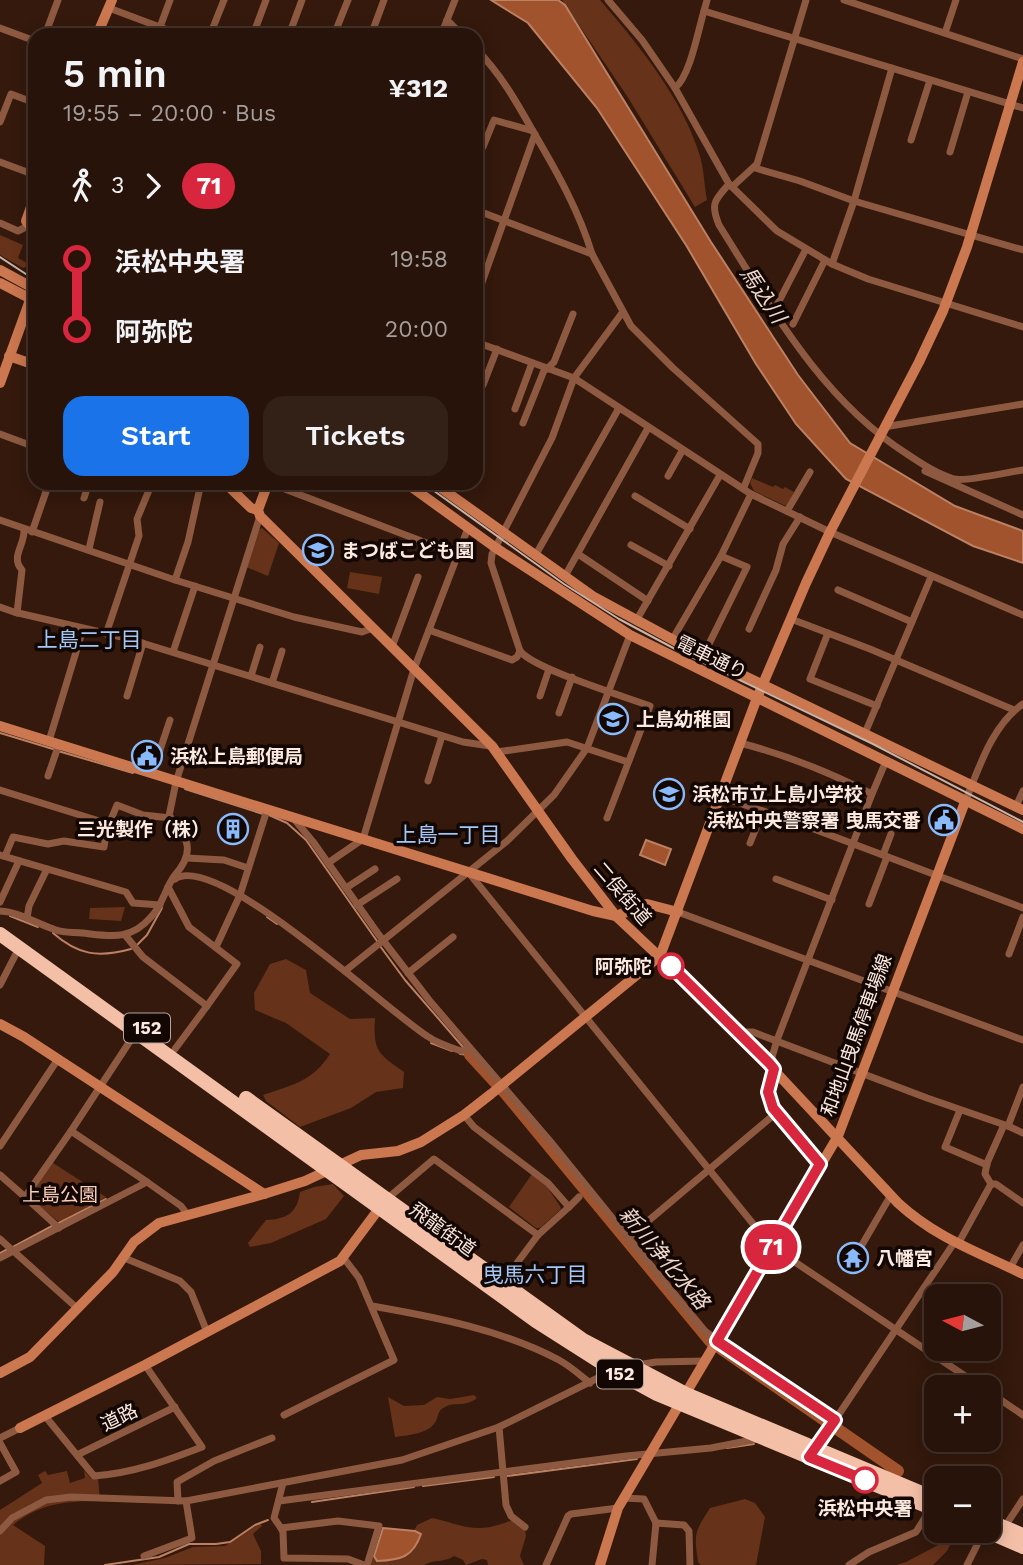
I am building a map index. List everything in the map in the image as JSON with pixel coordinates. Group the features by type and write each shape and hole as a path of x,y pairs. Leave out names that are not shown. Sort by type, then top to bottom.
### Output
{"highway":[{"name":"飛龍街道","path":"0,923 291,1136 338,1178 384,1202 583,1340 631,1366 682,1399 763,1438 812,1453"},
{"name":"飛龍街道","path":"0,934 136,1032 354,1175 384,1202 536,1321 613,1370 924,1501"},
{"path":"1001,1527 1023,1535"},
{"path":"1001,1537 1023,1547"}],"street":[{"path":"48,28 58,0"},
{"path":"100,28 110,4 160,27 170,0"},
{"path":"213,28 224,0"},
{"path":"256,28 266,0"},
{"path":"292,28 302,0"},
{"path":"337,28 348,0"},
{"path":"373,28 384,0"},
{"path":"444,28 455,0"},
{"path":"608,0 642,40 675,88 731,186 778,231 829,262 894,288 1023,327"},
{"path":"675,88 679,85 689,61 708,0"},
{"path":"806,0 755,168 731,186 714,204 719,225 792,340 830,388 880,435 928,468 959,480 1023,470"},
{"path":"0,1373 30,1357 113,1272 134,1242 159,1223 305,1181 360,1155 398,1151 421,1142 464,1115 500,1087 660,956 757,698 791,619 830,532 919,362 946,304 970,236 1023,61 844,0"},
{"path":"945,33 956,0"},
{"path":"704,11 1023,108"},
{"path":"447,20 455,28"},
{"path":"0,28 28,38"},
{"path":"483,56 497,71 566,190 592,254 622,313 651,347 758,444 758,453 744,487"},
{"path":"793,324 829,262 854,201 892,68"},
{"path":"911,140 930,80"},
{"path":"0,90 28,100"},
{"path":"950,152 968,92"},
{"path":"0,122 11,94"},
{"path":"483,147 494,120 534,133"},
{"path":"483,280 534,133"},
{"path":"0,162 28,172"},
{"path":"755,168 854,201 1023,250"},
{"path":"483,213 592,254"},
{"path":"0,223 18,231 28,229"},
{"path":"776,307 806,249"},
{"path":"0,270 28,290"},
{"path":"0,283 28,291"},
{"path":"0,383 4,355 28,304"},
{"path":"607,818 650,706 532,662 520,651 491,563 552,438 574,378 622,313"},
{"path":"523,423 546,368 554,362 573,314"},
{"path":"483,344 574,378 751,494 931,577 1023,615"},
{"path":"483,385 497,349"},
{"path":"4,355 28,363"},
{"path":"515,409 532,363"},
{"path":"880,435 1023,404"},
{"path":"535,555 619,408"},
{"path":"565,576 648,428"},
{"path":"0,434 28,444"},
{"path":"668,476 682,451"},
{"path":"906,454 917,466 937,478 1023,515"},
{"path":"787,511 810,472"},
{"path":"636,621 720,475"},
{"path":"17,613 22,570 16,557 46,490"},
{"path":"84,498 87,490"},
{"path":"106,634 139,536 137,519 149,490"},
{"path":"175,580 188,542 199,490"},
{"name":"二俣街道","path":"232,490 259,513 494,749 616,916 739,1032 891,1195 919,1222 956,1243 1023,1274"},
{"path":"0,911 62,932 125,935 151,918 169,886 186,864 185,837 169,813 175,785 266,490"},
{"path":"286,490 458,555"},
{"name":"電車通り","path":"416,490 496,548 630,635 1023,829"},
{"name":"電車通り","path":"443,490 594,597 636,621 762,686 972,786 1021,806"},
{"path":"672,640 721,556 751,494"},
{"path":"635,496 690,529"},
{"path":"89,549 100,502"},
{"path":"749,629 776,570 783,544 800,517"},
{"path":"0,520 175,580 294,617 362,632 373,628"},
{"path":"328,863 363,839 414,669 468,528"},
{"path":"631,545 669,566"},
{"path":"578,554 648,601"},
{"path":"703,656 747,567 721,556"},
{"path":"392,647 418,577"},
{"path":"865,733 931,577"},
{"path":"173,652 194,586"},
{"path":"838,590 912,622"},
{"path":"0,607 143,643 463,742 494,749 568,742 628,762"},
{"path":"791,619 1014,710"},
{"path":"48,776 83,629"},
{"path":"429,630 512,660 520,651"},
{"path":"828,633 810,679 877,706"},
{"path":"345,971 507,841 554,795 587,748 630,635"},
{"path":"127,696 143,643"},
{"path":"251,676 260,646"},
{"path":"272,683 282,651"},
{"path":"540,696 549,669"},
{"path":"559,713 572,677"},
{"path":"965,802 999,729 1014,710 1023,704"},
{"path":"152,774 170,720"},
{"path":"0,726 55,747 152,774 175,785 616,916 647,904 658,905 1023,1040"},
{"path":"428,781 442,736"},
{"path":"740,743 821,768 872,794"},
{"path":"820,1164 776,1112 768,1092 772,1066 777,1041 886,761"},
{"path":"0,790 109,824"},
{"path":"1021,806 1023,791"},
{"path":"721,797 1023,908"},
{"name":"和地山曳馬停車場線","path":"600,1565 620,1503 838,1136 965,802"},
{"path":"160,905 131,902 126,892 3,856 13,837 48,844 64,841 104,848 109,824 117,805 143,815 171,818"},
{"path":"750,843 763,811"},
{"path":"216,947 240,895 266,813"},
{"path":"293,818 358,905 381,944 408,973 466,1049 703,1330 715,1343 835,1420"},
{"path":"869,904 891,834"},
{"path":"187,858 224,860 248,868"},
{"path":"0,902 19,861"},
{"path":"27,918 29,906 47,869"},
{"path":"346,888 375,869"},
{"path":"468,871 771,1246 963,1375"},
{"path":"169,886 184,875 196,875 240,895 306,940 427,1037 466,1049"},
{"path":"358,905 397,879"},
{"path":"776,879 832,900"},
{"path":"169,886 189,927 237,964 175,1049"},
{"path":"1009,954 1023,917"},
{"path":"125,935 133,947 207,1006"},
{"path":"408,973 453,937"},
{"path":"0,985 19,947"},
{"path":"0,1024 264,1194"},
{"path":"26,1197 136,1032"},
{"path":"739,1032 753,1032 1023,1133"},
{"path":"0,1146 58,1059"},
{"path":"991,1184 985,1174 987,1164 1023,1087"},
{"path":"960,1110 945,1147 987,1164"},
{"path":"628,1238 776,1112"},
{"path":"464,1115 474,1127 548,1183 569,1207"},
{"path":"71,1131 181,1206 187,1214"},
{"path":"0,1481 16,1472 0,1440 310,1278 343,1258 384,1202 434,1159 538,1235"},
{"path":"0,1175 56,1225"},
{"path":"0,1258 11,1249 56,1225 147,1182"},
{"path":"991,1184 996,1184 1023,1203"},
{"path":"812,1453 956,1243 991,1184"},
{"path":"859,1250 891,1195"},
{"path":"502,1283 538,1235 579,1196"},
{"path":"0,1239 78,1309"},
{"path":"1010,1268 1023,1245"},
{"path":"122,1257 180,1281 191,1292 207,1332"},
{"path":"284,1415 394,1360 359,1278 343,1258"},
{"path":"372,1306 478,1330 539,1350 563,1362 590,1383"},
{"path":"0,1531 12,1518 46,1500 71,1497 182,1501 402,1460 499,1427 613,1370 656,1362 706,1361"},
{"path":"45,1416 94,1476 125,1474 160,1464 202,1447 145,1365"},
{"path":"1001,1400 1023,1415"},
{"name":"道路","path":"77,1455 175,1407"},
{"path":"499,1427 506,1505 511,1516 525,1527"},
{"path":"144,1556 192,1538 177,1482 214,1461 272,1438"},
{"path":"279,1501 711,1448 763,1438"},
{"path":"281,1528 338,1521 379,1525 366,1565 348,1559 285,1558 283,1532 274,1518 283,1483"},
{"path":"546,1565 570,1514 644,1499 656,1523 652,1565"},
{"path":"1004,1528 1023,1499"},
{"path":"849,1565 869,1552 916,1532 924,1521"},
{"path":"656,1523 684,1525 689,1531 690,1565"},
{"path":"967,1565 977,1543"}],"green space":[{"path":"562,0 600,0 657,72 691,132 701,158 707,200 695,207 629,99"},
{"path":"0,235 23,245 18,258 28,266 23,268 0,255"},
{"path":"752,478 794,492 786,506 754,491 750,483"},
{"path":"262,528 279,543 268,576 246,567 258,530"},
{"path":"350,572 382,577 379,594 347,588"},
{"path":"125,907 121,921 89,919 90,908"},
{"path":"286,959 306,970 310,993 350,1019 375,1018 376,1045 383,1056 404,1072 403,1088 376,1092 351,1108 300,1127 266,1101 263,1095 309,1076 330,1054 286,1023 255,1010 254,993 270,964"},
{"name":"上島公園","path":"53,1163 106,1197 60,1223 31,1199 31,1194"},
{"path":"532,1174 545,1184 561,1209 540,1228 536,1228 509,1207"},
{"path":"333,1184 344,1196 326,1219 271,1243 250,1247 248,1243 266,1220 285,1217 293,1210 300,1192"},
{"path":"474,1395 477,1398 472,1401 443,1408 429,1429 395,1437 388,1397 404,1406 424,1405 437,1397 450,1399"},
{"path":"84,1470 91,1479 98,1478 100,1501 54,1505 33,1512 13,1525 45,1546 44,1565 0,1565 0,1510 42,1483 38,1475 45,1471 48,1475 67,1471 70,1483 85,1478"},
{"path":"745,1499 755,1503 765,1517 756,1565 701,1565 698,1562 697,1534 710,1508"},
{"path":"432,1518 472,1528 500,1525 512,1520 525,1530 526,1536 520,1556 524,1565 488,1565 487,1560 482,1559 466,1565 463,1560 454,1556 424,1565 370,1565 372,1555 404,1539 417,1525"},
{"path":"260,1523 262,1526 253,1534 261,1551 261,1564 132,1565 165,1558 193,1547 225,1546"},
{"path":"942,1543 951,1543 933,1565 896,1565"}],"shaded area":[{"path":"491,0 558,0 565,5 711,242 798,375 850,443 955,506 1023,531 1023,563 973,546 846,479 796,424 756,364 686,245 597,108 528,23"},
{"path":"646,840 671,849 665,865 640,855"},
{"path":"383,1528 421,1534 414,1548 405,1556 377,1561 374,1556"}],"waterway":[{"path":"0,733 53,749"},
{"path":"58,751 133,773"},
{"path":"185,789 263,814"},
{"path":"269,815 287,823 306,840 377,941"},
{"path":"136,946 147,935 162,908"},
{"path":"10,916 38,927"},
{"path":"267,917 277,924"},
{"path":"53,933 71,946 89,953 131,949"},
{"path":"380,946 405,980 463,1047"},
{"path":"431,1043 452,1051"},
{"path":"460,1054 470,1055"},
{"name":"新川浄化水路","path":"470,1055 505,1093 710,1341 898,1471"},
{"path":"57,1224 106,1199"},
{"path":"13,1247 52,1226"},
{"path":"0,1253 8,1249"},
{"path":"727,1448 754,1444"},
{"path":"507,1476 637,1459"},
{"path":"423,1486 494,1477"},
{"path":"312,1502 414,1487"},
{"path":"105,1565 159,1557 189,1544 230,1542 255,1525 268,1520"}],"railway":[{"path":"0,257 28,275"},
{"path":"433,490 564,584 619,619 677,650 873,744 1023,822"}],"bus line":[{"name":"71","path":"671,966 774,1069 768,1092 773,1108 820,1164 717,1341 835,1420 809,1457 865,1480"}],"place":[{"name":"まつばこども園","path":"318,550"},
{"name":"上島幼稚園","path":"613,719"},
{"name":"浜松上島郵便局","path":"147,756"},
{"name":"浜松市立上島小学校","path":"669,794"},
{"name":"浜松中央警察署 曳馬交番","path":"944,820"},
{"name":"三光製作（株）","path":"233,829"},
{"name":"阿弥陀","path":"671,966"},
{"name":"八幡宮","path":"853,1258"},
{"name":"浜松中央署","path":"865,1480"}],"district":[{"name":"上島二丁目","path":"89,640"},
{"name":"上島一丁目","path":"448,835"},
{"name":"曳馬六丁目","path":"535,1275"}],"water label":[{"name":"馬込川","path":"763,295"}]}
